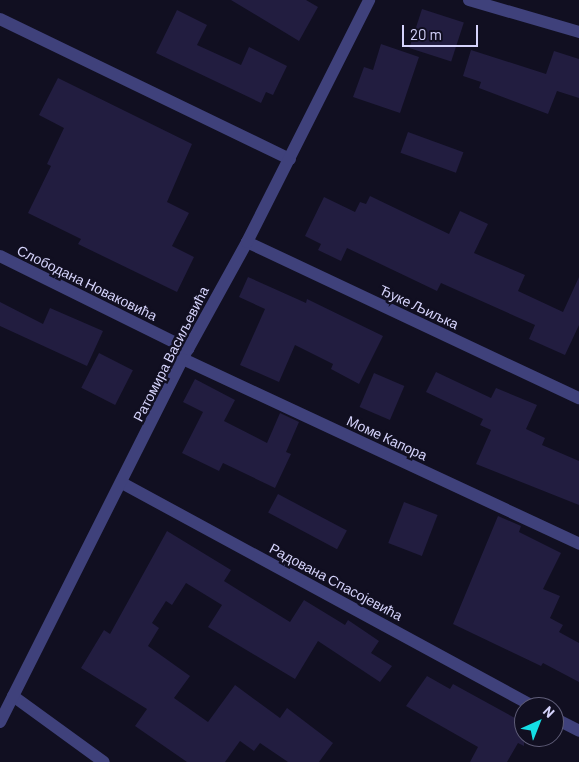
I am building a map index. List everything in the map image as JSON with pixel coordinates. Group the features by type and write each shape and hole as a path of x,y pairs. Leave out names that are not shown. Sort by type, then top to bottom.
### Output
{"street":[{"name":"Ратомира Васиљевића","path":"0,722 122,483 185,354 247,242 369,0"},
{"path":"469,0 579,32"},
{"path":"0,19 290,159"},
{"name":"Ђуке Љиљка","path":"247,242 579,398"},
{"name":"Слободана Новаковића","path":"0,256 185,354"},
{"name":"Моме Капора","path":"185,354 579,544"},
{"name":"Радована Спасојевића","path":"122,483 517,697"},
{"path":"13,696 104,762"},
{"path":"564,723 579,731"}],"building":[{"path":"231,0 306,0 318,7 299,41"},
{"path":"422,9 464,23 451,62 409,48"},
{"path":"177,10 207,25 197,45 241,65 249,47 287,66 273,95 266,92 261,103 156,53"},
{"path":"381,44 419,57 400,113 353,97 364,67 373,70"},
{"path":"471,50 546,74 554,51 579,59 579,98 557,91 548,114 479,88 481,82 463,76"},
{"path":"58,78 192,144 167,202 189,213 172,246 194,257 177,292 78,244 81,239 28,213 51,166 47,164 64,128 39,115"},
{"path":"408,132 463,152 456,173 400,153"},
{"path":"370,196 449,234 460,211 488,224 474,253 525,275 518,291 563,312 579,277 579,325 565,355 529,339 535,325 441,283 437,291 347,248 341,261 318,250 321,244 305,236 324,197 355,212 360,202 366,204"},
{"path":"248,277 306,303 307,299 383,336 359,384 331,369 333,364 295,345 279,382 240,365 265,309 239,297"},
{"path":"0,302 43,324 50,308 103,331 87,366 0,326"},
{"path":"99,353 133,370 115,405 81,388"},
{"path":"436,372 491,398 496,388 537,405 526,429 545,438 542,445 579,461 579,505 476,464 491,430 480,425 483,419 426,392"},
{"path":"374,373 404,386 390,420 360,407"},
{"path":"195,379 235,400 224,421 267,443 280,413 299,422 286,452 291,454 275,488 223,463 219,471 182,453 203,412 183,402"},
{"path":"278,494 347,531 337,549 268,513"},
{"path":"404,502 438,515 422,556 388,543"},
{"path":"498,516 521,526 519,532 561,553 543,589 560,596 550,618 563,625 559,632 579,643 579,682 543,663 541,666 453,624"},
{"path":"167,531 231,570 224,581 290,622 304,600 345,625 348,620 379,641 371,653 392,666 380,682 318,641 295,679 208,627 222,605 186,583 172,605 166,601 152,623 159,628 148,646 190,676 174,698 208,722 235,685 280,718 287,708 333,743 319,762 288,762 260,743 254,751 240,741 225,762 187,762 135,726 147,709 81,668 104,630 110,634"},
{"path":"427,676 450,689 453,684 514,718 514,747 516,747 507,762 470,762 478,747 406,706"}]}
